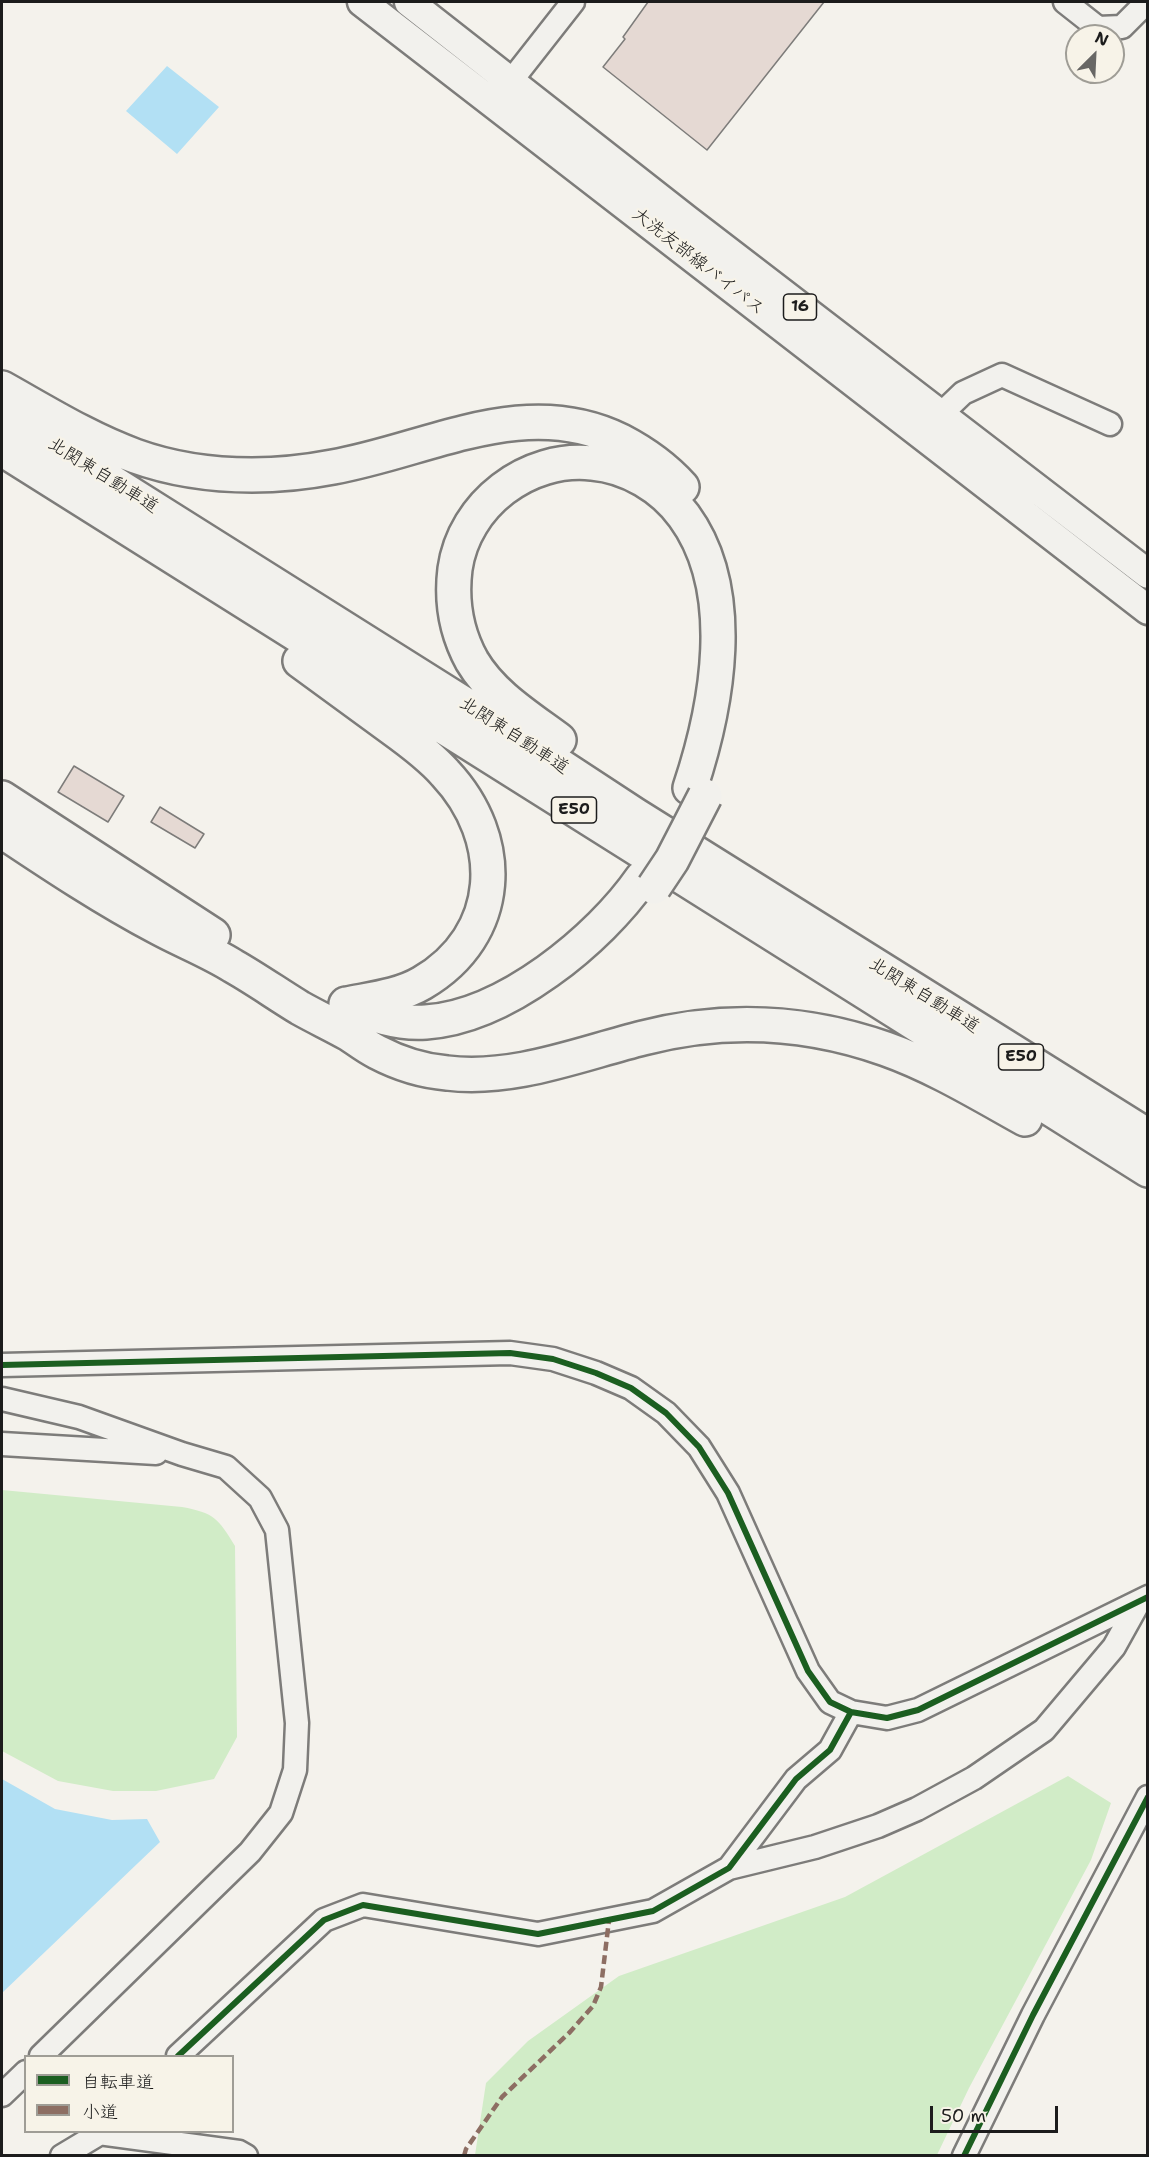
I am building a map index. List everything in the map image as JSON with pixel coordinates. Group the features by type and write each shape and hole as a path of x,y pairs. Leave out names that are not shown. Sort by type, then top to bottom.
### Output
{"highway":[{"path":"2,388 101,442 137,456 213,472 250,475 281,474 335,467 477,428 511,423 565,423 588,428 634,448 652,459 673,477 697,505 710,528 724,563 733,625 734,662 724,734 697,792 670,832 648,882 584,942 533,980 510,995 455,1017 427,1022 381,1018 348,1019 300,1008 231,964 157,927 81,882 2,831"},
{"name":"北関東自動車道","path":"2,412 1148,1137"},
{"name":"北関東自動車道","path":"2,449 1148,1170"},
{"path":"2,455 45,493 239,618 422,750 446,772 464,796 478,819 485,841 489,866 488,890 482,912 472,933 459,954 438,973 348,1019"},
{"path":"697,792 715,694 718,657 714,589 698,539 685,516 666,495 643,479 616,467 593,462 568,463 541,468 515,480 496,494 476,515 464,537 456,560 453,586 455,614 461,637 473,662 493,687 551,735 894,977"},
{"path":"2,798 241,952 314,992 348,1019 377,1052 419,1068 475,1075 510,1072 547,1065 652,1036 691,1028 729,1024 768,1024 809,1028 846,1036 887,1049 929,1067 1148,1187"}],"main road":[{"name":"大洗友部線バイパス","path":"362,2 1148,610"},
{"name":"大洗友部線バイパス","path":"409,2 687,220 1148,574"}],"street":[{"path":"494,104 573,2"},
{"path":"1065,2 1098,28 1122,27 1147,2"},
{"path":"940,415 963,393 1002,375 1110,424"},
{"path":"2,1365 510,1353 553,1359 596,1373 631,1388 666,1413 699,1447 728,1493 808,1671 830,1702 851,1712 887,1718 918,1710 1143,1600"},
{"path":"2,1399 79,1417 182,1454 226,1467 260,1498 277,1530 297,1723 295,1770 281,1813 250,1852 42,2055"},
{"path":"2,1444 182,1454"},
{"path":"179,2055 324,1920 363,1905 538,1934 653,1911 729,1868 815,1847 878,1826 917,1809 974,1778 1044,1730 1114,1647 1143,1600"},
{"path":"729,1868 796,1779 830,1750 851,1712"},
{"path":"964,2156 1033,2015 1148,1797"},
{"path":"2,2095 24,2074"},
{"path":"62,2156 98,2133"},
{"path":"107,2133 239,2152 246,2156"}],"green space":[{"path":"2,1490 182,1507 214,1518 224,1529 235,1546 237,1737 214,1779 156,1791 113,1791 58,1781 2,1751"},
{"path":"1068,1776 1111,1803 1091,1860 969,2088 937,2155 475,2155 486,2083 528,2041 619,1976 845,1897"}],"water":[{"path":"167,66 219,107 177,154 126,111"},
{"path":"2,1779 55,1809 112,1820 147,1819 160,1842 2,1993"}],"building":[{"path":"648,2 824,2 707,150 603,67 625,39 623,37"},
{"path":"74,766 124,796 108,822 58,792"},
{"path":"160,807 204,834 195,848 151,822"}],"marked path":[{"path":"464,2156 466,2149 502,2097 570,2032 593,2006 601,1987 609,1920"}],"cycle path":[{"path":"2,1365 510,1353 553,1359 596,1373 631,1388 666,1413 699,1447 728,1493 808,1671 830,1702 851,1712 887,1718 918,1710 1148,1597"},
{"path":"179,2055 324,1920 363,1905 538,1934 653,1911 729,1868 796,1779 830,1750 851,1712"},
{"path":"964,2156 1033,2015 1148,1797"}]}
